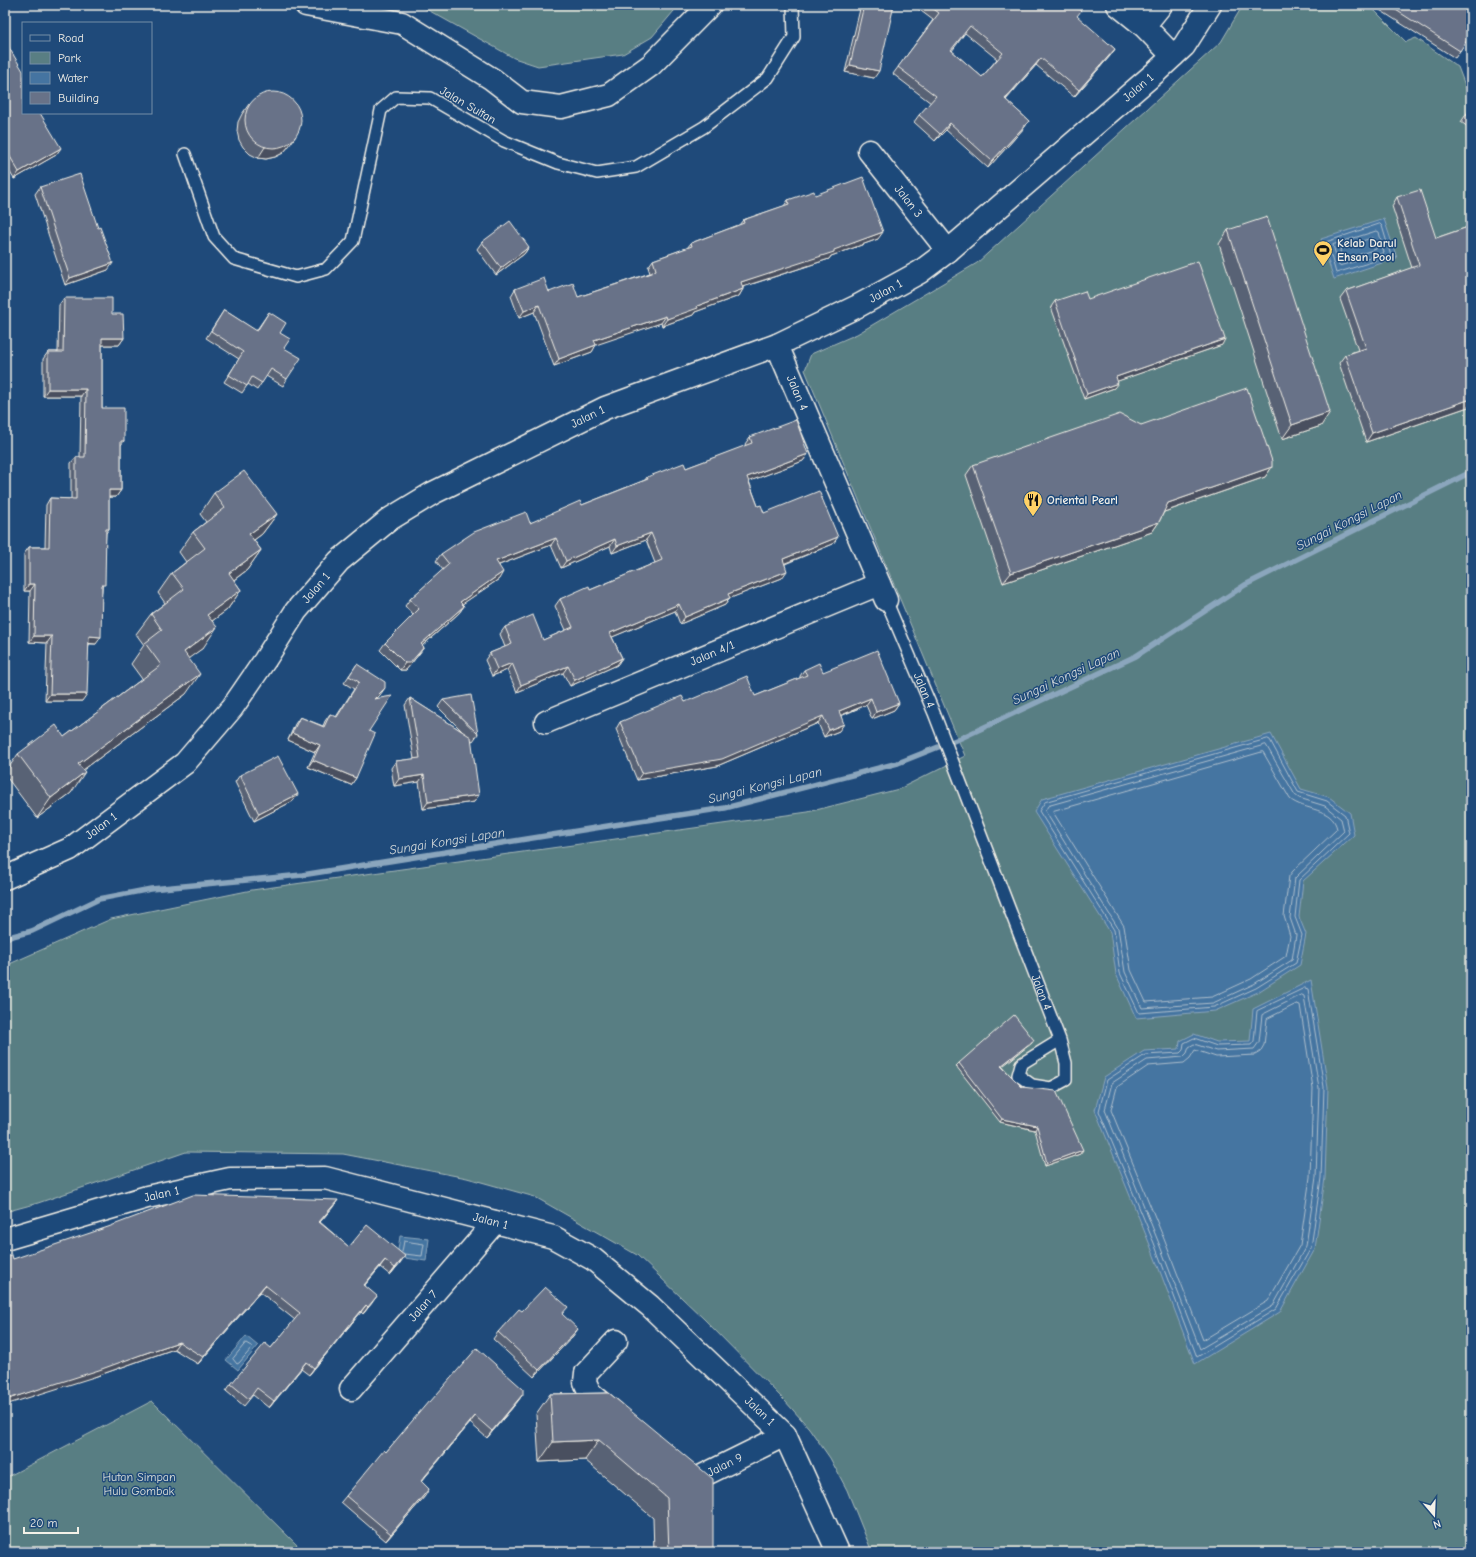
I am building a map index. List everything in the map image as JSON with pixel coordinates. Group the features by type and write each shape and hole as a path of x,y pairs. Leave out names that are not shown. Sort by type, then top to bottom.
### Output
{"street":[{"path":"306,5 402,23 492,79 522,102 561,107 609,95 651,65 710,5"},
{"path":"1118,5 1144,26 1173,56"},
{"path":"1144,26 1161,5"},
{"name":"Jalan 1","path":"5,878 70,849 185,763 232,708 301,606 339,561 390,519 433,493 605,408 777,346 858,306 920,272 948,251 1156,72 1184,46 1210,5"},
{"name":"Jalan 3","path":"870,152 948,251"},
{"name":"Jalan 4","path":"777,346 882,592"},
{"name":"Jalan 4/1","path":"546,722 882,592"},
{"name":"Jalan 1","path":"5,1240 147,1197 230,1179 325,1178 553,1237 593,1259 650,1306 785,1435 838,1552"},
{"name":"Jalan 7","path":"351,1389 495,1222"},
{"path":"616,1341 586,1373 585,1382 590,1393 627,1424"},
{"name":"Jalan 9","path":"670,1460 694,1480 785,1435"}],"lane":[{"name":"Jalan Sultan","path":"186,154 214,237 234,259 296,278 326,269 353,241 381,110 396,97 430,98 504,141 558,163 597,173 636,167 704,127 768,78 794,37 793,5"},
{"name":"Jalan 4","path":"882,592 934,713 1060,1040 1066,1063 1066,1080 1051,1088 1032,1085 1018,1075 1021,1064 1060,1040"}],"green space":[{"path":"419,5 679,5 652,37 623,54 538,66 514,58"},
{"path":"1243,5 1369,5 1406,42 1416,38 1458,67 1471,101 1471,1552 872,1552 847,1490 830,1458 809,1428 785,1401 704,1319 637,1255 535,1197 467,1178 343,1154 186,1152 38,1203 5,1212 5,966 111,919 252,890 808,812 899,789 965,756 805,370 811,354 857,334 977,263 1221,42"},
{"name":"Hutan Simpan Hulu Gombak","path":"152,1401 304,1552 5,1552 5,1478"}],"water":[{"path":"1384,219 1397,258 1334,279 1321,239"},
{"path":"1271,734 1301,789 1329,797 1350,813 1354,835 1303,881 1299,917 1306,934 1300,965 1258,992 1215,1011 1136,1018 1116,974 1110,932 1034,812 1042,799"},
{"path":"1311,980 1328,1087 1325,1178 1315,1249 1280,1312 1195,1364 1150,1245 1095,1110 1104,1077 1144,1051 1179,1049 1180,1041 1194,1034 1217,1042 1250,1041 1253,1009"},
{"path":"400,1236 429,1239 426,1261 397,1257"},
{"path":"246,1336 258,1346 238,1370 226,1360"}],"building":[{"path":"864,5 894,5 879,71 850,65"},
{"path":"928,5 1073,5 1081,11 1077,16 1115,49 1079,90 1041,58 1005,99 1029,121 992,161 950,123 940,134 919,115 936,96 898,67 939,13","holes":["970,26 1003,53 982,77 951,50"]},
{"path":"1388,5 1471,5 1471,34 1460,51"},
{"path":"5,41 22,69 22,114 41,114 61,148 19,172 5,148"},
{"path":"268,92 278,92 293,100 299,109 301,120 299,131 293,140 278,148 268,148 257,143 250,136 245,125 245,115 250,104 257,97"},
{"path":"1471,107 1471,118 1466,115"},
{"path":"80,174 98,228 100,227 113,263 70,278 40,187"},
{"path":"863,177 883,232 834,250 834,252 741,282 743,289 667,319 666,316 594,340 596,345 559,359 539,305 524,311 515,289 544,278 549,292 573,283 578,297 651,273 656,270 653,260 692,246 691,243 744,223 743,220 789,204 788,200 814,191 815,195"},
{"path":"1420,190 1436,238 1471,226 1471,399 1372,433 1345,355 1366,348 1346,291 1419,265 1397,197"},
{"path":"1267,217 1330,412 1292,425 1228,230"},
{"path":"510,221 529,247 501,268 482,242"},
{"path":"1198,261 1225,339 1116,377 1118,383 1087,394 1055,301 1085,291 1088,299"},
{"path":"64,298 112,298 112,314 123,314 124,338 102,338 102,408 124,408 124,441 121,441 121,490 109,490 109,529 106,529 105,585 102,585 101,637 89,636 87,694 50,694 52,636 34,636 35,584 29,584 29,547 49,547 50,498 76,499 76,457 85,457 86,389 48,389 48,352 63,352"},
{"path":"224,310 257,331 269,312 286,323 280,333 290,339 284,348 301,358 287,379 271,369 262,383 252,377 247,386 229,375 243,352 211,331"},
{"path":"1247,388 1272,461 1272,467 1168,503 1159,522 1011,573 973,465 1120,414 1141,425"},
{"path":"796,420 808,454 747,477 758,506 761,505 764,513 819,491 838,537 783,559 787,571 728,594 730,598 685,617 679,604 610,633 622,658 575,680 568,666 521,685 512,663 497,669 490,653 512,644 505,627 533,615 543,640 573,627 560,599 589,586 590,590 662,560 651,533 617,546 615,539 566,561 556,538 496,561 503,572 460,602 464,606 421,644 424,647 410,663 405,663 385,643 419,609 410,599 449,564 441,554 474,532 526,512 530,523 580,501 582,505 684,463 686,468 752,443 750,437"},
{"path":"244,471 277,514 249,534 261,550 229,573 241,590 207,615 217,627 184,652 200,674 78,764 85,772 51,798 18,754 56,725 64,737 161,665 145,643 162,630 151,614 184,589 172,573 205,548 193,532 225,508 214,493"},
{"path":"877,650 899,703 876,712 871,698 839,711 844,724 829,730 823,716 722,759 642,773 620,722 682,696 685,702 747,676 755,696 807,675 804,670 819,663 823,672"},
{"path":"357,664 385,682 385,688 374,699 392,696 369,731 375,734 356,778 313,760 320,745 292,733 300,717 324,727 330,714 337,717 359,682 349,676"},
{"path":"471,695 478,734 443,700"},
{"path":"410,698 471,737 479,795 428,802 424,775 399,779 396,761 420,758"},
{"path":"278,756 298,794 259,814 240,775"},
{"path":"1014,1015 1034,1040 1001,1066 1022,1087 1056,1091 1083,1150 1047,1163 1037,1126 1002,1119 959,1063"},
{"path":"193,1195 338,1200 319,1222 349,1247 367,1225 405,1256 395,1268 385,1260 364,1285 377,1296 368,1307 366,1305 314,1368 306,1362 274,1401 257,1388 249,1399 231,1384 265,1343 271,1348 300,1313 265,1285 203,1357 179,1342 99,1370 5,1400 5,1257 12,1255 13,1259 108,1227"},
{"path":"545,1287 568,1307 562,1314 578,1329 539,1370 498,1332 519,1309 522,1311"},
{"path":"477,1348 523,1389 523,1394 492,1431 475,1416 421,1481 429,1489 391,1534 346,1496 384,1450 386,1452 429,1401 430,1402"},
{"path":"609,1393 713,1479 713,1552 669,1552 667,1498 599,1440 553,1442 550,1394"}],"waterway":[{"name":"Sungai Kongsi Lapan","path":"5,938 32,931 99,899 151,889 302,875 725,808 898,763 961,738 1136,656 1245,585 1471,472"}],"place":[{"name":"Kelab Darul Ehsan Pool","path":"1323,267"},
{"name":"Oriental Pearl","path":"1033,517"}]}
